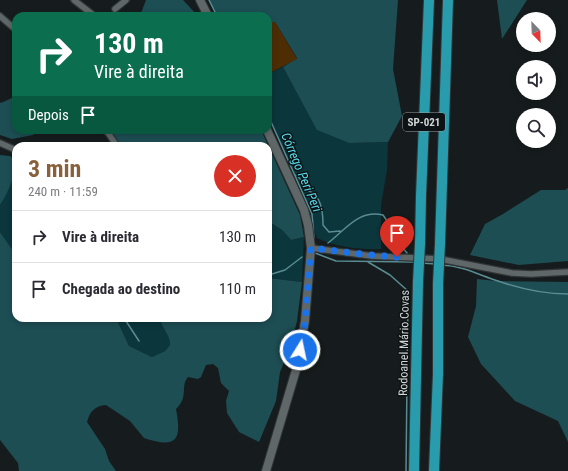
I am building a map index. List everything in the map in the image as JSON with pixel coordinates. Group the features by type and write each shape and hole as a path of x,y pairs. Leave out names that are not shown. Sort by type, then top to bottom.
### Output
{"highway":[{"name":"Rodoanel Mário Covas","path":"414,471 420,196 429,0"},
{"name":"SP-021","path":"434,471 438,374 438,284 448,0"}],"street":[{"path":"74,0 89,12"},
{"path":"115,9 126,0"},
{"path":"200,0 206,12"},
{"path":"0,16 12,26"},
{"path":"266,471 296,370 305,322 311,248 309,230 304,210 269,134"},
{"path":"0,143 12,148"},
{"path":"311,248 372,256 440,259 512,273 531,274 568,272"}],"shaded area":[{"path":"146,0 183,0 194,12 142,12"},
{"path":"209,0 398,0 393,69 402,116 388,142 349,143 317,130 283,67 297,58 275,22 272,22 272,12 215,12"},
{"path":"497,0 527,0 519,12 516,12 516,17 502,39"},
{"path":"283,67 318,130 349,143 388,142 387,170 381,205 381,249 348,247 332,244 317,238 295,175 272,126 272,72"},
{"path":"12,98 12,134 34,134 33,135 12,139 0,135 0,102 1,103"},
{"path":"110,134 263,134 267,142 114,142"},
{"path":"272,154 300,215 304,237 291,240 282,230 272,224"},
{"path":"0,155 10,156 12,157 12,180 0,205"},
{"path":"12,178 12,249 0,232 0,205"},
{"path":"568,188 568,261 519,265 470,255 485,224 541,190 565,190"},
{"path":"272,224 282,230 291,240 304,237 302,282 272,278"},
{"path":"0,232 12,249 12,322 118,322 129,346 152,357 165,351 170,345 169,338 161,322 272,322 272,278 302,282 297,321 290,348 280,372 276,401 259,442 239,432 227,413 226,401 229,391 221,383 218,368 213,364 206,365 201,377 198,379 188,377 186,380 182,400 176,409 178,420 177,435 175,439 170,442 155,441 144,438 130,421 106,405 94,410 87,422 105,449 109,461 116,471 19,471 18,463 0,440"},
{"path":"477,279 496,281 568,282 568,442 558,421 515,401 481,364 468,337 476,306"},
{"path":"118,322 161,322 170,341 170,345 165,351 152,357 129,346"}],"building":[{"path":"272,22 275,22 297,59 272,72"}],"waterway":[{"name":"Córrego Peri Peri","path":"209,0 215,12"},
{"name":"Córrego Peri Peri","path":"272,124 312,214 314,238"},
{"path":"296,175 300,178 308,190 317,198 322,210 323,225 329,232 340,231"},
{"path":"328,243 360,218 374,214 383,215 407,253"},
{"path":"315,253 336,261 415,262"},
{"path":"272,274 285,270 302,257"},
{"path":"368,262 390,275 408,291 406,471"},
{"path":"422,263 435,264"},
{"path":"442,265 464,269 524,289 568,294"},
{"path":"127,322 139,341"}],"route":[{"path":"300,350 305,322 311,248 372,256 397,257"}]}
